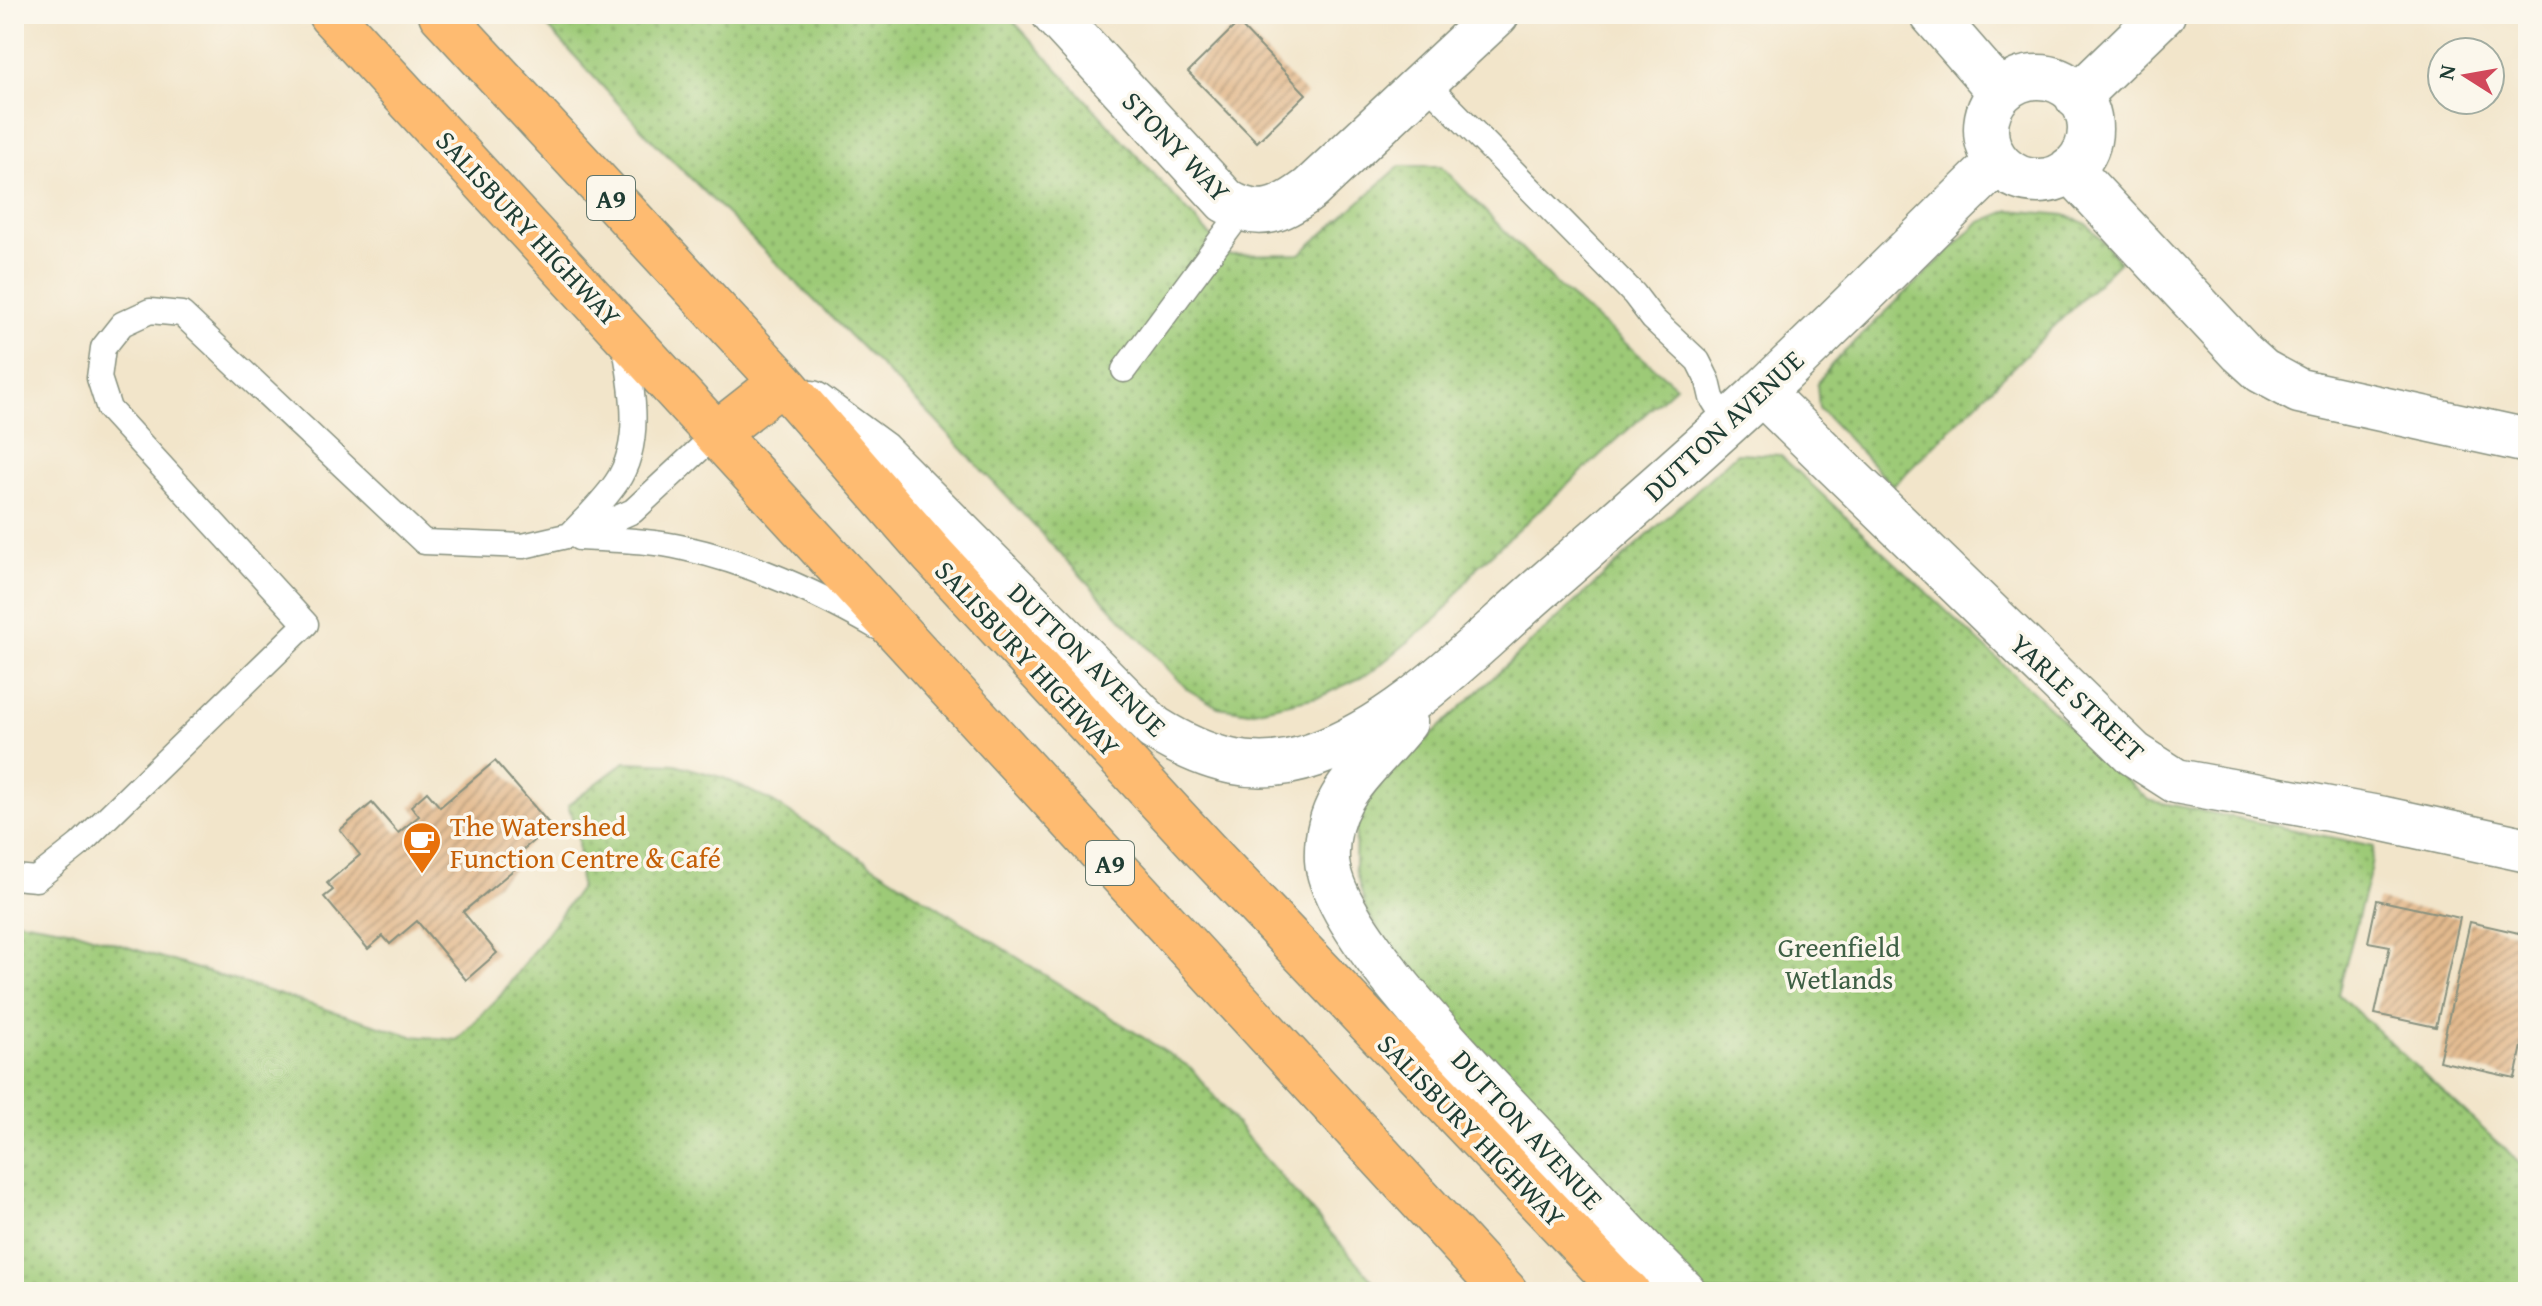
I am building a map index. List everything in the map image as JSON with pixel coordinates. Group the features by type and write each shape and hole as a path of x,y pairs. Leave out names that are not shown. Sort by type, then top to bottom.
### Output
{"highway":[{"name":"SALISBURY HIGHWAY","path":"330,14 1505,1292"},
{"name":"SALISBURY HIGHWAY","path":"441,14 782,382 932,554 1205,850 1623,1289"},
{"path":"717,433 782,382"}],"street":[{"name":"STONY WAY","path":"1054,14 1226,201 1242,211 1258,213 1291,204 1310,189 1497,14"},
{"path":"1932,14 2000,92"},
{"path":"2077,97 2163,14"},
{"path":"2035,76 2053,78 2070,87 2086,109 2090,127 2088,145 2079,162 2060,177 2043,181 2024,180 2007,172 1997,163 1988,146 1985,128 1988,110 2000,92 2017,80 2035,76"},
{"name":"DUTTON AVENUE","path":"782,382 880,453 1154,728 1180,744 1232,762 1258,767 1313,756 1361,735 1440,676 1761,392 1997,163"},
{"path":"2070,169 2241,352 2280,383 2342,403 2528,441"},
{"name":"YARLE STREET","path":"1761,392 2134,754 2176,781 2384,819 2528,850"},
{"name":"DUTTON AVENUE","path":"1440,676 1400,729 1342,795 1333,814 1327,861 1334,892 1367,944 1437,1033 1684,1292"}],"lane":[{"path":"1424,81 1634,294 1653,319 1698,361 1712,398 1727,422"},
{"path":"1124,370 1242,211"},
{"path":"14,877 36,879 79,845 306,624 109,409 99,378 103,348 122,324 150,311 182,314 424,542 523,546 568,537 633,511 717,433"},
{"path":"568,537 618,482 629,453 634,423 621,329"},
{"path":"568,537 682,547 754,567 827,598 908,643"}],"green space":[{"path":"536,14 1007,14 1228,255 1300,254 1400,166 1441,166 1560,288 1676,386 1477,567 1441,615 1369,674 1321,696 1249,712 1218,707 1187,689 934,419 649,137"},
{"path":"2010,210 2065,215 2087,224 2120,261 1893,486 1819,408 1817,384 1832,364 1978,223"},
{"name":"Greenfield Wetlands","path":"1737,453 1780,455 2148,800 2374,846 2338,994 2528,1171 2528,1292 1700,1292 1434,1016 1366,910 1355,868 1356,829 1371,790"},
{"path":"625,762 675,764 724,778 773,802 1191,1068 1260,1153 1383,1292 14,1292 14,920 73,930 412,1036 457,1040 500,996 580,888 578,836 568,805"}],"building":[{"path":"1238,23 1306,94 1257,142 1188,72"},
{"name":"The Watershed Function Centre & Café","path":"495,761 551,826 512,859 518,866 463,912 497,953 466,980 417,921 390,944 383,936 368,949 324,897 333,890 327,883 360,855 340,830 372,803 398,833 419,816 411,806 427,792 440,807"},
{"path":"2377,900 2460,918 2436,1027 2375,1014 2390,946 2368,942"},
{"path":"2470,922 2528,935 2528,1019 2515,1078 2439,1061"}],"place":[{"name":"The Watershed Function Centre & Café","path":"422,875"}]}
